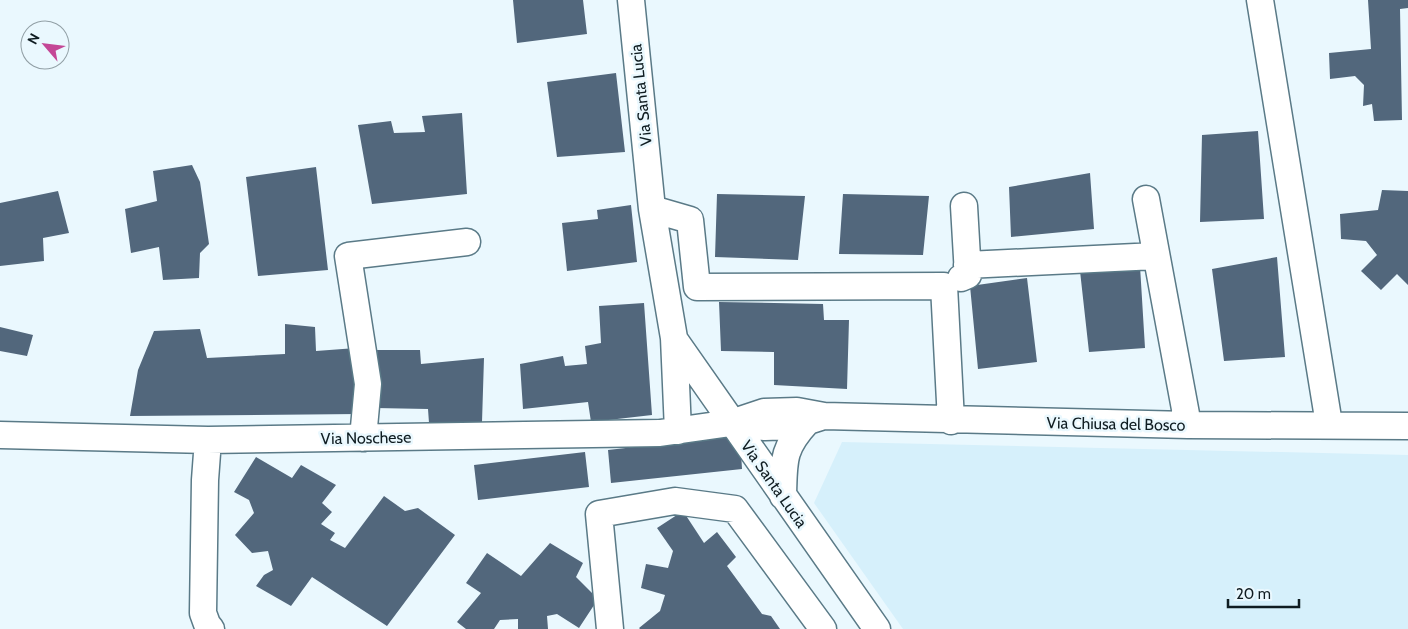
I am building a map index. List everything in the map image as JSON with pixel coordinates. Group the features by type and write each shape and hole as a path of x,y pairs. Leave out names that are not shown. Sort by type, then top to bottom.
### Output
{"street":[{"name":"Via Santa Lucia","path":"631,0 652,209 674,338 678,431"},
{"path":"1260,0 1329,424"},
{"path":"1146,199 1188,425"},
{"path":"652,209 690,220 697,287 944,286 968,275 964,206"},
{"path":"363,438 368,384 348,256 467,242"},
{"path":"967,265 1156,256"},
{"path":"944,286 951,421"},
{"name":"Via Santa Lucia","path":"674,338 783,496 865,625"},
{"path":"783,496 784,460 791,439 816,419"},
{"name":"Via Chiusa del Bosco","path":"731,423 765,427 793,426 816,419 1188,425 1329,424 1408,426"},
{"name":"Via Noschese","path":"0,435 208,440 363,438 660,433 731,423"},
{"path":"208,440 203,613 211,629"},
{"path":"610,629 599,514 675,501 735,508 823,629"}],"shaded area":[{"path":"842,442 1408,455 1408,629 903,629 814,503"}],"building":[{"path":"513,0 583,0 587,34 517,43"},
{"path":"1368,0 1408,0 1408,8 1400,9 1402,120 1374,121 1372,104 1363,106 1364,85 1355,76 1330,79 1329,53 1371,49"},
{"path":"616,73 625,152 557,157 547,82"},
{"path":"462,113 467,194 372,204 358,125 391,121 394,133 425,132 422,116"},
{"path":"1258,131 1264,219 1200,222 1202,135"},
{"path":"192,165 200,182 209,244 200,253 199,278 163,280 159,247 131,253 125,209 157,201 153,171"},
{"path":"316,167 328,270 258,276 246,177"},
{"path":"1090,173 1094,229 1011,237 1009,187"},
{"path":"1382,190 1408,191 1408,285 1397,274 1381,290 1361,271 1377,255 1366,241 1341,239 1340,214 1378,210"},
{"path":"58,191 69,233 43,238 44,261 0,266 0,203"},
{"path":"717,194 805,196 798,260 715,257"},
{"path":"843,194 929,196 923,255 839,254"},
{"path":"631,205 637,262 567,271 562,223 598,219 597,210"},
{"path":"1277,257 1285,357 1224,361 1212,269"},
{"path":"1140,266 1145,348 1089,352 1080,271"},
{"path":"1027,278 1037,362 978,369 970,286"},
{"path":"719,302 823,304 824,320 849,320 847,389 774,385 774,352 721,351"},
{"path":"644,303 652,415 591,422 588,402 523,409 520,364 563,356 565,366 587,364 585,346 601,343 599,306"},
{"path":"285,324 315,327 316,351 356,348 359,414 130,416 138,370 154,331 200,329 207,358 285,354"},
{"path":"0,327 33,335 27,356 0,351"},
{"path":"377,350 420,350 421,364 484,358 482,422 429,423 428,409 375,408 379,373"},
{"path":"740,435 742,469 611,483 608,450"},
{"path":"585,452 589,487 478,500 474,465"},
{"path":"256,457 292,478 301,465 336,485 322,503 332,512 321,524 335,533 330,540 345,548 384,496 405,511 418,508 455,535 387,626 312,577 291,606 256,586 264,575 273,570 268,551 252,553 235,535 254,513 249,500 234,492"},
{"path":"683,511 704,543 717,532 736,557 727,566 762,614 771,616 780,629 639,628 660,611 665,595 641,588 646,564 668,568 673,551 657,528"},
{"path":"550,543 583,563 576,577 598,599 579,628 557,614 547,616 548,629 518,629 518,619 500,620 494,629 466,629 457,622 481,593 466,583 487,553 521,576"}]}
